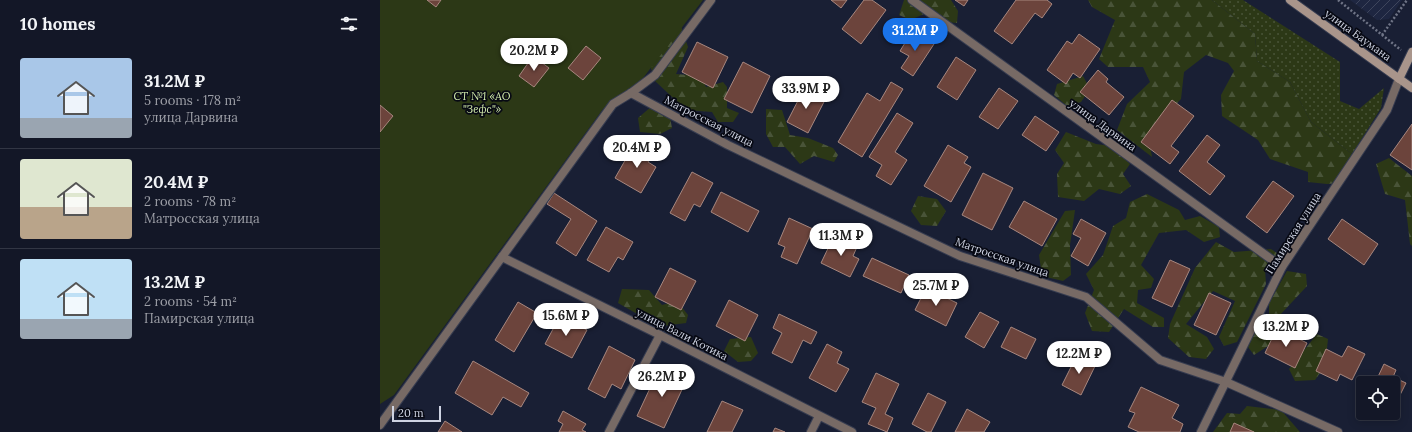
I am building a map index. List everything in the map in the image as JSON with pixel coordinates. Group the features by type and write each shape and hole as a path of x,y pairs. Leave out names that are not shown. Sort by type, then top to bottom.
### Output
{"street":[{"path":"380,425 613,104 655,75 711,0"},
{"name":"улица Дарвина","path":"912,0 1282,267"},
{"name":"улица Баумана","path":"1290,0 1412,88"},
{"name":"Памирская улица","path":"1202,432 1282,267 1387,110 1410,54"},
{"name":"Матросская улица","path":"631,93 728,145 960,256 1086,297 1160,360 1226,382 1338,432"},
{"name":"улица Вали Котика","path":"502,257 852,432"},
{"path":"609,432 660,335"},
{"path":"811,432 819,416"}],"path":[{"path":"1338,0 1382,35 1410,54"},
{"path":"1382,35 1407,0"}],"shaded area":[{"path":"1350,0 1402,0 1389,19 1377,20"}],"green space":[{"name":"СТ №1 «АО \"Зефс\"»","path":"380,0 703,0 640,82 603,109 394,395 380,404"},
{"path":"904,0 951,0 958,11 957,23 947,22 931,11 910,20 899,15"},
{"path":"1088,0 1212,0 1255,34 1257,61 1290,82 1311,122 1352,154 1342,183 1327,184 1308,182 1308,172 1270,159 1258,140 1222,116 1221,95 1234,71 1228,63 1206,55 1184,72 1181,99 1148,134 1152,157 1117,130 1127,104 1150,82 1143,67 1108,67 1099,59 1115,20 1092,7"},
{"path":"1212,0 1243,0 1340,62 1340,101 1359,109 1384,88 1381,108 1352,154 1311,122 1290,82 1257,61 1255,34"},
{"path":"681,26 688,47 676,74 701,76 706,87 723,82 727,87 727,108 739,113 733,122 718,122 712,112 686,110 655,81 647,56"},
{"path":"1083,76 1090,89 1081,102 1067,106 1054,95 1057,84"},
{"path":"652,106 669,112 672,128 660,134 640,132 638,118"},
{"path":"766,109 782,110 790,135 808,138 833,148 838,155 834,162 814,156 800,164 785,147 773,147 766,134"},
{"path":"1066,132 1096,144 1111,146 1130,164 1123,174 1131,186 1120,194 1099,189 1084,201 1058,197 1057,174 1064,163 1055,150"},
{"path":"1389,158 1412,176 1412,246 1410,244 1405,200 1385,194 1376,164"},
{"path":"1147,194 1179,210 1185,220 1200,216 1219,227 1220,237 1204,242 1186,230 1159,233 1141,265 1154,279 1151,288 1138,290 1137,303 1164,318 1164,327 1153,327 1124,309 1109,332 1092,331 1085,313 1094,290 1086,274 1103,255 1113,226 1126,218 1130,202"},
{"path":"918,196 937,199 946,211 937,226 921,225 911,211"},
{"path":"1075,210 1070,245 1071,275 1063,281 1042,276 1039,255 1065,211"},
{"path":"1216,242 1234,252 1271,249 1284,258 1277,268 1265,269 1266,284 1237,342 1224,346 1219,337 1235,301 1213,291 1186,324 1207,337 1214,349 1206,359 1189,357 1168,338 1170,324 1195,268"},
{"path":"1287,271 1306,274 1307,286 1280,315 1276,341 1254,355 1248,347 1257,327 1269,319 1269,303"},
{"path":"622,289 649,290 662,305 677,301 688,315 686,323 663,326 653,315 639,315 618,303"},
{"path":"1317,334 1328,339 1325,366 1315,380 1295,381 1289,369"},
{"path":"751,337 758,353 751,361 738,362 724,351 730,339"},
{"path":"1247,406 1281,410 1300,432 1213,432 1227,413 1240,414"}],"building":[{"path":"427,0 441,0 436,7"},
{"path":"831,0 847,0 841,8"},
{"path":"864,0 872,0 886,10 861,44 842,29"},
{"path":"955,0 968,0 964,6"},
{"path":"1016,0 1047,0 1052,4 1042,18 1035,13 1012,44 994,31"},
{"path":"913,30 934,44 913,76 901,68 909,56 900,51"},
{"path":"1079,34 1100,49 1080,78 1073,73 1066,84 1047,70 1067,41 1072,44"},
{"path":"697,42 728,57 713,88 682,72"},
{"path":"586,46 601,58 583,80 568,68"},
{"path":"533,56 549,68 534,87 519,76"},
{"path":"956,57 976,70 957,100 937,87"},
{"path":"743,62 770,76 752,113 724,99"},
{"path":"1098,70 1108,79 1106,82 1124,97 1109,115 1080,92"},
{"path":"891,82 903,89 862,157 838,142 867,93 880,101"},
{"path":"805,87 826,98 808,133 787,122"},
{"path":"999,88 1018,101 998,129 979,117"},
{"path":"1172,100 1194,116 1171,146 1179,152 1170,164 1141,142"},
{"path":"380,105 393,116 380,132"},
{"path":"897,113 913,123 895,152 907,160 891,185 876,176 882,165 869,157"},
{"path":"1035,116 1059,132 1046,151 1022,135"},
{"path":"1412,124 1412,170 1390,155"},
{"path":"1207,135 1220,145 1207,162 1225,176 1210,195 1179,171"},
{"path":"635,143 653,153 648,162 656,167 641,193 615,178"},
{"path":"948,145 968,157 964,163 971,167 951,202 924,186"},
{"path":"692,172 713,183 700,207 694,204 685,221 670,213"},
{"path":"983,173 1013,188 992,230 962,215"},
{"path":"1273,181 1294,196 1267,233 1246,217"},
{"path":"721,192 759,211 748,232 711,212"},
{"path":"554,193 597,221 576,256 556,243 571,219 547,204"},
{"path":"1024,201 1057,219 1042,246 1009,227"},
{"path":"789,218 813,229 797,264 781,257 785,247 778,244"},
{"path":"1081,219 1106,233 1088,266 1071,256 1081,238 1073,234"},
{"path":"1342,219 1378,244 1364,265 1328,239"},
{"path":"606,227 633,242 623,260 618,257 609,272 587,260"},
{"path":"834,236 857,247 853,256 859,259 850,277 821,263"},
{"path":"872,258 909,275 901,293 863,276"},
{"path":"1170,260 1190,269 1172,307 1152,298"},
{"path":"670,268 696,281 681,310 655,297"},
{"path":"926,288 957,303 946,326 915,310"},
{"path":"1209,293 1231,303 1216,335 1194,325"},
{"path":"729,300 758,315 745,341 716,326"},
{"path":"518,302 537,313 514,352 495,340"},
{"path":"980,312 999,322 984,348 965,337"},
{"path":"779,314 817,332 811,344 803,340 792,363 772,353 782,333 773,328"},
{"path":"560,316 587,330 572,358 545,344"},
{"path":"1011,327 1036,339 1026,359 1001,347"},
{"path":"1277,328 1307,343 1295,368 1265,353"},
{"path":"827,344 842,352 837,363 849,369 836,392 809,378"},
{"path":"609,346 635,360 621,389 612,384 605,398 588,389"},
{"path":"1348,346 1365,354 1352,380 1340,374 1337,381 1316,371 1326,349 1342,357"},
{"path":"1077,355 1096,364 1081,395 1062,385"},
{"path":"473,361 529,393 521,407 503,397 492,415 455,393"},
{"path":"1384,364 1396,370 1393,376 1378,376"},
{"path":"659,369 686,381 664,428 637,416"},
{"path":"876,373 899,384 885,414 893,418 887,432 868,424 876,408 862,402"},
{"path":"1400,380 1406,383 1400,395"},
{"path":"1141,387 1179,405 1172,418 1183,424 1180,432 1139,432 1128,427 1135,413 1129,411"},
{"path":"928,393 946,402 931,432 927,432 912,424"},
{"path":"722,401 743,410 732,432 707,432"},
{"path":"967,409 990,422 984,432 955,432"},
{"path":"563,411 586,424 582,430 586,432 559,432 563,424 558,421"},
{"path":"445,421 462,432 438,432"},
{"path":"1234,423 1254,432 1230,432"},
{"path":"775,428 785,432 773,432"}]}
